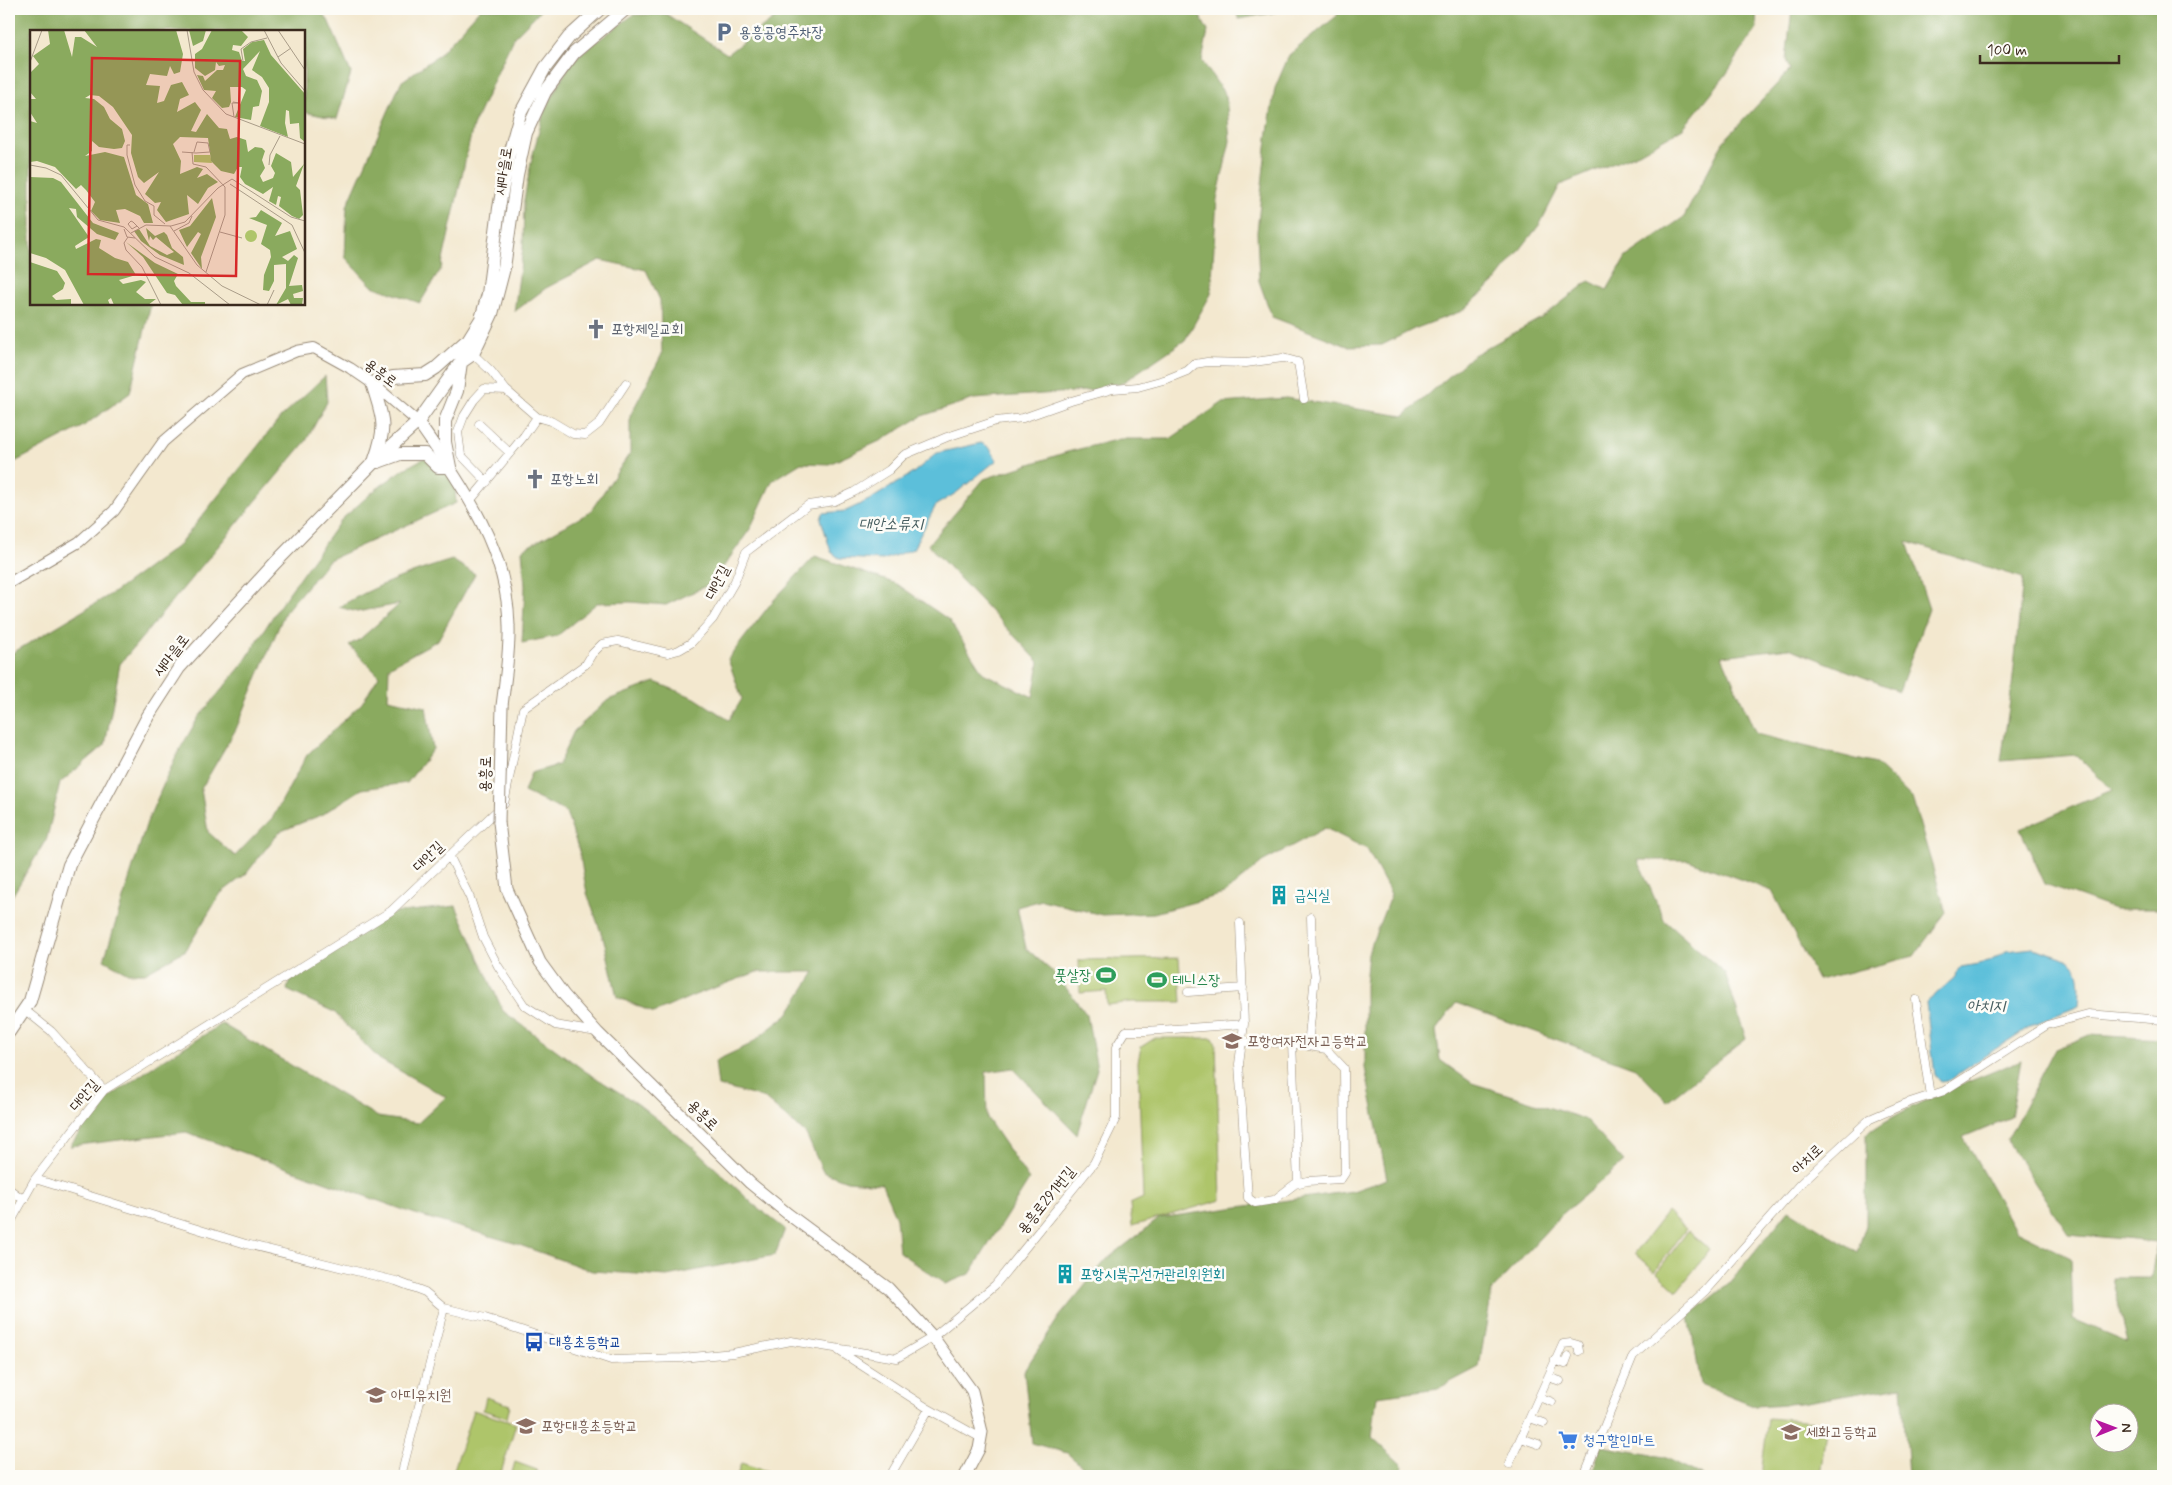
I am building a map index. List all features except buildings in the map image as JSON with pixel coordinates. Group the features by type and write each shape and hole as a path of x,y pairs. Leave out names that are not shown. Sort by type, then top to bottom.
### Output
{"main road":[{"name":"새마을로","path":"460,363 463,348 481,319 488,294 499,208 508,158 520,114 545,68 569,37 600,9"},
{"name":"새마을로","path":"9,1032 30,1001 69,866 148,716 179,668 216,626 373,463 418,422 460,363 473,354 492,314 504,268 517,175 526,133 545,92 574,52 626,9"},
{"path":"373,463 382,440 383,413 372,383 393,377 425,375 436,368 468,338"},
{"path":"373,463 400,454 425,454 438,467 450,468 444,442 445,421 457,391 460,363"},
{"name":"용흥로","path":"418,422 450,468 481,520 502,571 509,626 502,706 499,822 507,889 540,962 564,995 598,1032 750,1183 788,1214 888,1288 933,1338 972,1391 982,1432 979,1449 965,1476"}],"street":[{"name":"용흥로","path":"9,582 79,542 114,511 163,442 242,374 297,351 314,348 372,383 418,422"},
{"path":"473,354 492,371 506,390 537,417 551,421 573,434 585,435 600,424 626,383"},
{"name":"대안길","path":"9,1225 35,1179 104,1090 391,911 504,804 523,709 586,664 592,654 602,644 618,641 668,653 679,650 691,643 713,618 735,581 746,552 808,505 835,501 854,492 889,470 904,455 947,437 996,421 1022,418 1071,400 1113,389 1138,387 1167,379 1187,371 1195,364 1207,362 1246,363 1283,358 1298,362 1304,399"},
{"path":"487,482 461,455 458,432 464,416 484,389 506,390"},
{"path":"470,501 537,417"},
{"path":"479,424 510,453"},
{"path":"449,855 470,898 483,936 498,966 524,1005 555,1025 598,1032"},
{"path":"1308,1046 1316,976 1312,955 1311,917"},
{"path":"1240,923 1244,1024 1239,1064 1248,1198 1255,1203 1274,1200 1298,1183 1341,1179 1345,1173 1344,1068 1326,1049 1292,1044 1242,1042"},
{"path":"1188,992 1243,988"},
{"path":"1916,1000 1930,1096"},
{"path":"25,1010 51,1031 104,1090"},
{"name":"아치로","path":"1584,1476 1633,1356 1705,1291 1800,1184 1870,1119 1907,1103 1944,1091 2047,1025 2088,1014 2163,1020"},
{"name":"용흥로291번길","path":"444,1308 485,1318 611,1360 733,1353 791,1341 897,1358 933,1338 995,1285 1094,1163 1116,1118 1116,1048 1126,1031 1244,1024"},
{"path":"1292,1044 1298,1183"},
{"path":"35,1179 246,1244 396,1281 425,1292 444,1308 401,1476"},
{"path":"9,1189 24,1200"},
{"path":"1509,1464 1563,1344 1571,1342 1578,1345 1579,1351"},
{"path":"835,1349 929,1410 981,1438"},
{"path":"1555,1360 1565,1364 1568,1356"},
{"path":"1548,1377 1560,1381"},
{"path":"1539,1397 1552,1402"},
{"path":"890,1476 929,1410"},
{"path":"1530,1418 1544,1423"},
{"path":"1521,1438 1538,1444"}],"green space":[{"path":"9,9 318,9 328,20 351,73 337,119 305,112 305,30 30,30 30,305 151,305 130,393 82,427 9,465"},
{"path":"480,9 542,9 513,38 473,126 441,269 420,303 372,286 345,257 347,206 401,82 440,54"},
{"path":"787,9 1196,9 1208,31 1202,61 1226,96 1230,141 1217,199 1211,294 1185,340 1113,389 974,399 922,416 882,440 829,464 801,463 772,481 750,529 712,583 666,605 630,602 597,603 557,636 522,643 525,586 522,550 590,512 630,453 630,416 662,354 660,300 646,270 600,260 546,288 514,312 523,248 524,200 532,158 544,112 569,66 581,53 633,15 666,14 727,54"},
{"path":"1234,9 1285,9 1239,19"},
{"path":"1333,9 1756,9 1757,28 1725,76 1683,128 1639,153 1560,185 1540,224 1495,282 1462,311 1414,329 1382,345 1347,346 1272,317 1259,281 1257,232 1267,138 1275,88 1289,55 1338,15"},
{"path":"1792,9 2163,9 2163,909 2114,909 2045,884 2020,829 2112,790 2076,755 2001,761 2012,687 2023,578 1907,542 1929,609 1899,691 1789,648 1722,656 1756,734 1876,764 1912,798 1946,912 1914,956 1818,980 1772,891 1688,860 1638,860 1664,920 1725,973 1746,1039 1667,1101 1635,1068 1456,1003 1436,1030 1440,1060 1472,1083 1585,1119 1624,1162 1561,1215 1492,1290 1479,1367 1439,1388 1377,1396 1372,1437 1403,1466 1400,1476 1093,1476 1067,1453 1032,1443 1024,1371 1059,1317 1106,1260 1160,1218 1353,1191 1387,1179 1365,1068 1365,985 1368,953 1391,894 1367,849 1325,828 1262,862 1224,894 1154,913 1102,915 1042,900 1017,907 1026,948 1056,975 1087,1015 1097,1069 1077,1134 1013,1068 986,1072 987,1118 1029,1180 970,1274 945,1284 899,1252 896,1218 882,1184 847,1181 823,1172 806,1134 764,1098 718,1086 715,1061 749,1045 788,1014 815,972 757,972 695,995 654,1013 617,997 605,944 587,893 579,851 566,812 524,792 531,773 558,765 574,731 608,700 655,682 695,698 729,720 742,699 728,659 772,602 815,556 897,584 949,620 983,673 1033,697 1039,662 928,545 984,479 1067,452 1120,439 1170,439 1222,403 1286,398 1404,416 1472,356 1543,317 1589,281 1607,290 1626,257 1684,217 1723,142 1790,70 1786,60"},
{"path":"325,376 327,402 306,441 120,664 105,745 60,783 47,838 9,899 9,655 116,591 179,545 281,417"},
{"path":"437,451 454,473 456,503 329,560 285,612 236,729 201,789 208,832 235,856 273,817 307,755 362,703 379,676 349,645 360,639 400,604 357,612 339,607 394,580 452,560 475,574 438,640 389,667 388,699 426,707 433,749 407,783 362,789 321,815 279,832 246,874 221,893 186,950 145,973 128,973 104,960 147,822 176,756 198,718 243,664 278,608 341,520 375,490 404,469"},
{"path":"456,906 503,1011 585,1071 638,1104 695,1149 753,1204 785,1229 775,1255 667,1276 592,1271 514,1243 418,1215 186,1132 70,1146 100,1104 158,1063 222,1024 378,1117 418,1123 446,1097 379,1059 334,1012 287,990 289,981 393,913"},
{"path":"1179,958 1182,1002 1132,1002 1107,1005 1106,991 1080,993 1079,960"},
{"path":"2089,1035 2163,1039 2163,1476 1908,1476 1902,1386 1800,1403 1756,1406 1701,1384 1689,1316 1729,1284 1789,1210 1857,1252 1866,1225 1866,1134 1921,1102 2021,1060 2011,1117 1963,1137 2016,1231 2071,1258 2073,1319 2128,1342 2112,1278 2151,1278 2157,1242 2068,1234 2007,1140 2054,1050"},
{"path":"1155,1038 1213,1038 1216,1044 1221,1200 1132,1226 1130,1204 1143,1198 1138,1062 1141,1047"},
{"path":"1667,1212 1686,1229 1655,1271 1635,1253"},
{"path":"1688,1231 1710,1250 1677,1291 1657,1272"},
{"path":"486,1397 510,1405 507,1418 483,1410"},
{"path":"473,1410 516,1424 500,1476 452,1476"},
{"path":"1768,1418 1827,1423 1820,1476 1761,1476"},
{"path":"1601,1446 1664,1457 1703,1476 1591,1476"},
{"path":"515,1462 537,1470 535,1476 511,1476"},
{"path":"741,1463 783,1476 737,1476"}],"water":[{"name":"대안소류지","path":"981,443 989,447 997,460 956,493 936,505 913,549 883,560 839,558 831,552 821,519 823,513 846,511 871,499 913,473 937,453"},
{"name":"아치지","path":"2033,948 2067,959 2073,964 2079,979 2079,1006 2034,1024 1960,1072 1951,1080 1941,1082 1935,1075 1926,1003 1954,978 1961,967 1989,962 2006,951"}],"place":[{"name":"용흥공영주차장","path":"724,32"},
{"name":"포항제일교회","path":"596,329"},
{"name":"포항노회","path":"535,479"},
{"name":"급식실","path":"1279,895"},
{"name":"풋살장","path":"1106,975"},
{"name":"테니스장","path":"1157,980"},
{"name":"포항여자전자고등학교","path":"1232,1041"},
{"name":"포항시북구선거관리위원회","path":"1065,1274"},
{"name":"대흥초등학교","path":"534,1342"},
{"name":"아띠유치원","path":"376,1395"},
{"name":"포항대흥초등학교","path":"526,1426"},
{"name":"세화고등학교","path":"1791,1432"},
{"name":"청구할인마트","path":"1568,1440"}]}
